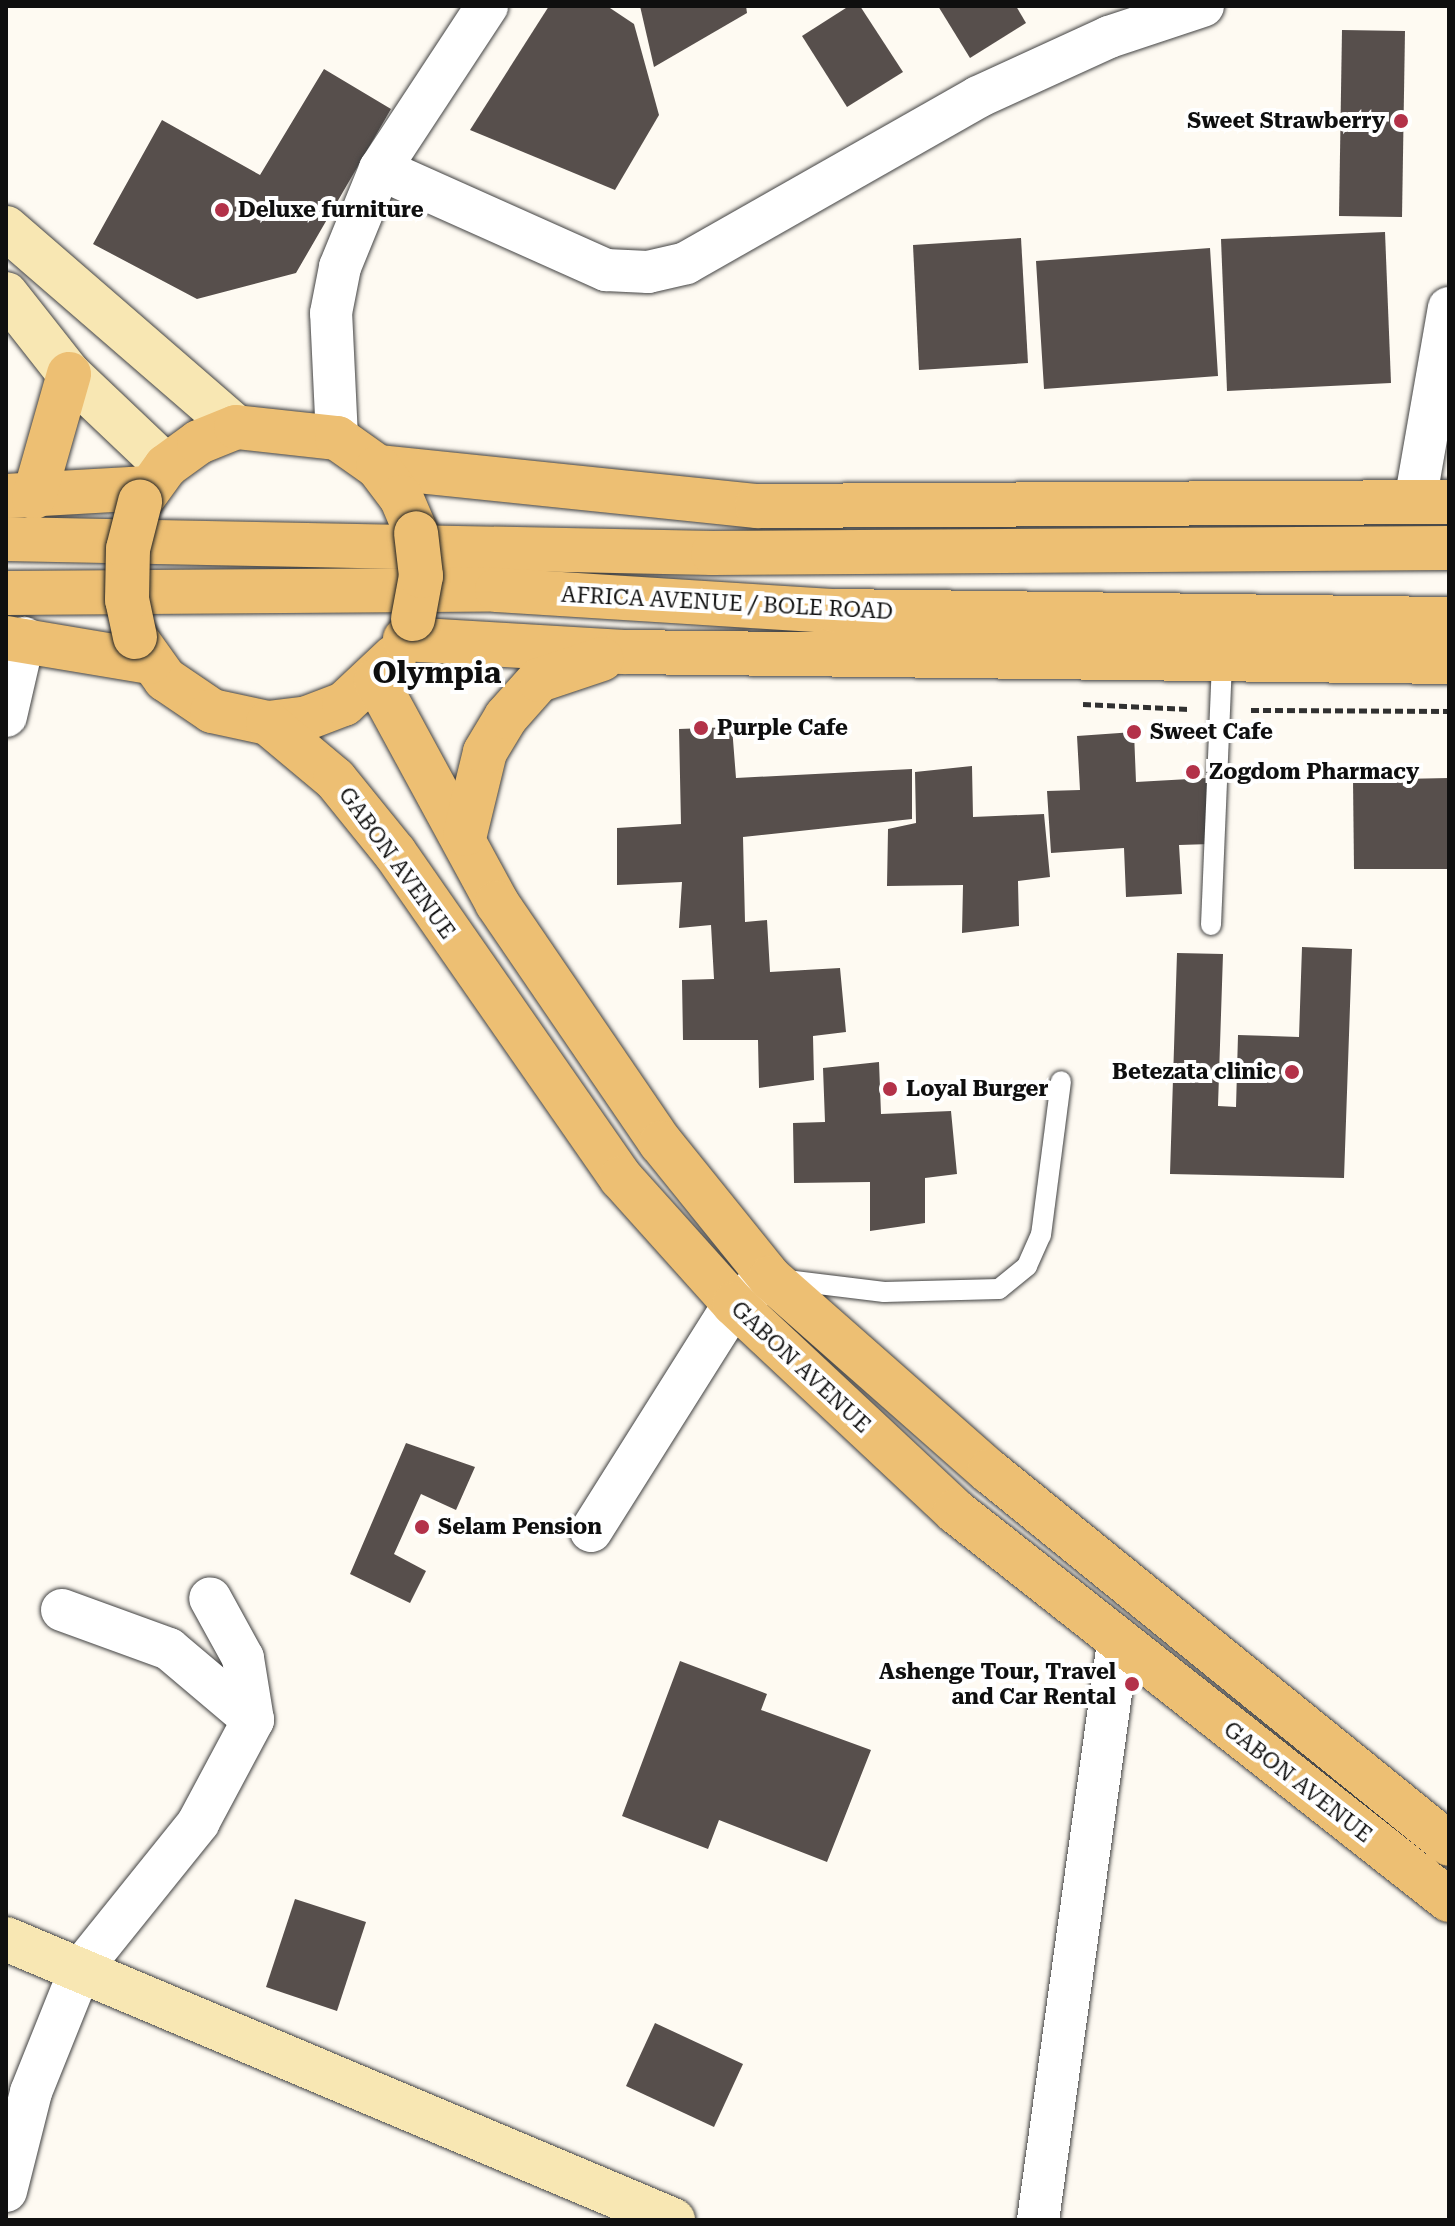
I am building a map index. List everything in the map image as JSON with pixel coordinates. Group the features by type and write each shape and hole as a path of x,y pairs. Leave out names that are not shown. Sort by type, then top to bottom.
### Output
{"main road":[{"path":"69,374 20,496 151,485"},
{"path":"236,427 337,438 378,467 416,533 421,576 398,647 344,704 307,718 268,723 212,711 150,659 127,600 128,549 151,485 199,442 236,427"},
{"path":"378,467 757,506 1432,502"},
{"name":"AFRICA AVENUE / BOLE ROAD","path":"6,539 713,553 1449,548"},
{"name":"AFRICA AVENUE / BOLE ROAD","path":"6,593 497,590 835,611 1449,619"},
{"path":"15,638 150,659"},
{"path":"398,647 1449,662"},
{"name":"GABON AVENUE","path":"398,647 465,834 497,903 661,1143 770,1278 1443,1868"},
{"path":"465,834 485,752 506,717 539,680 623,652"},
{"name":"GABON AVENUE","path":"268,723 335,779 395,853 621,1178 734,1304 955,1511 1118,1643 1443,1868"},
{"path":"955,1511 989,1471"}],"street":[{"path":"337,438 331,313 340,267 380,169 487,6"},
{"path":"380,169 606,270 648,272 686,263 978,97 1109,37 1203,6"},
{"path":"17,254 236,427"},
{"path":"6,294 151,485"},
{"path":"1432,502 1449,308"},
{"path":"6,716 15,638"},
{"path":"591,1531 734,1304 770,1278"},
{"path":"6,2191 31,2092 80,1970 198,1823 253,1720 243,1658 210,1598"},
{"path":"62,1610 169,1649 253,1720"},
{"path":"1038,2220 1118,1643"},
{"path":"6,1939 673,2220"}],"lane":[{"path":"1211,925 1222,659"},
{"path":"770,1278 884,1292 999,1289 1027,1266 1041,1235 1061,1081"}],"building":[{"path":"549,6 607,6 634,24 659,115 615,190 470,130"},
{"path":"640,6 746,6 747,13 654,67"},
{"path":"849,6 860,6 903,72 847,107 802,36"},
{"path":"938,6 1016,6 1026,23 970,58"},
{"path":"1342,30 1405,31 1402,217 1339,216"},
{"name":"Deluxe furniture","path":"324,69 391,109 296,273 197,299 93,244 162,120 260,175"},
{"path":"1385,232 1391,383 1227,391 1221,239"},
{"path":"1021,238 1028,363 919,370 913,245"},
{"path":"1210,248 1218,376 1044,389 1036,261"},
{"path":"732,727 736,778 912,769 912,819 743,837 745,922 767,920 770,972 840,968 846,1032 813,1036 814,1080 759,1088 758,1040 683,1040 682,980 714,979 711,925 679,928 682,882 617,885 617,828 681,824 679,729"},
{"path":"1134,732 1136,782 1207,778 1211,844 1179,845 1182,894 1126,897 1124,848 1051,853 1047,791 1080,790 1077,736"},
{"path":"972,766 973,817 1044,814 1050,877 1018,881 1019,926 962,933 963,885 887,886 888,829 916,823 915,772"},
{"path":"1449,778 1449,869 1354,869 1353,780"},
{"name":"Betezata clinic","path":"1302,947 1352,949 1344,1178 1170,1174 1177,953 1223,954 1218,1106 1236,1107 1238,1035 1299,1037"},
{"path":"879,1062 881,1114 951,1111 957,1174 925,1178 925,1223 870,1231 870,1182 794,1183 793,1123 825,1122 823,1068"},
{"path":"406,1443 475,1467 456,1510 421,1494 394,1554 426,1571 410,1603 350,1574"},
{"path":"680,1661 767,1694 761,1710 871,1750 827,1862 719,1820 708,1849 622,1816"},
{"path":"295,1899 366,1922 337,2011 266,1987"},
{"path":"655,2023 743,2064 714,2127 626,2086"}],"place":[{"name":"Sweet Strawberry","path":"1401,121"},
{"name":"Deluxe furniture","path":"222,210"},
{"name":"Purple Cafe","path":"701,728"},
{"name":"Sweet Cafe","path":"1134,732"},
{"name":"Zogdom Pharmacy","path":"1193,772"},
{"name":"Betezata clinic","path":"1292,1072"},
{"name":"Loyal Burger","path":"890,1089"},
{"name":"Selam Pension","path":"422,1527"},
{"name":"Ashenge Tour, Travel and Car Rental","path":"1132,1684"}],"district":[{"name":"Olympia","path":"437,673"}]}
